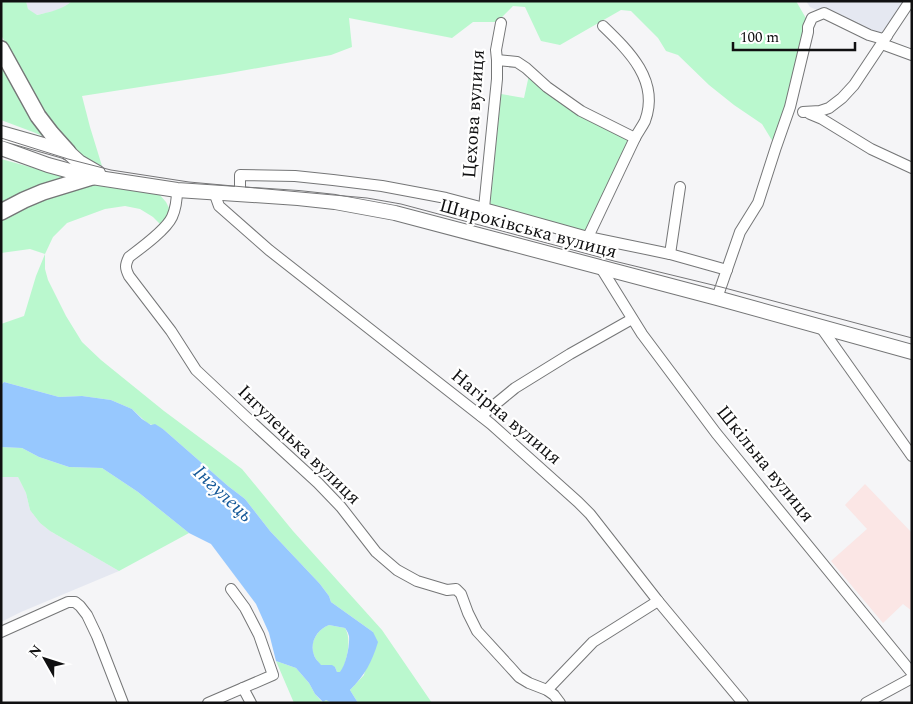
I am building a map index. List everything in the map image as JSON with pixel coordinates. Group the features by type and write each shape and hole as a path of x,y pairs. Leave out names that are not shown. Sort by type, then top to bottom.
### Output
{"main road":[{"path":"1,49 38,116 50,133 79,162 105,176 127,182"},
{"path":"1,127 51,147"},
{"path":"1,133 68,152"},
{"path":"1,148 48,165"},
{"path":"1,155 92,177 127,182"},
{"path":"1,212 43,192 92,177"},
{"name":"Широківська вулиця","path":"127,182 177,190 335,202 381,210 718,298 912,352"}],"street":[{"path":"803,112 820,111 830,108 842,98 854,85 910,1"},
{"path":"718,298 740,232 758,203 790,107 808,27 812,18 824,14 869,35 883,39 912,55"},
{"name":"Цехова вулиця","path":"484,208 496,89 496,50 501,23"},
{"path":"588,237 645,121 649,97 646,82 634,58 603,26"},
{"path":"497,60 517,62 580,111 635,138"},
{"path":"790,107 822,119 871,149 912,168"},
{"path":"240,194 240,175 295,176 382,186 446,198 588,237 670,254 727,270"},
{"path":"670,254 680,187"},
{"name":"Інгулецька вулиця","path":"177,190 176,204 171,219 164,228 129,257 125,263 129,276 171,331 196,370 318,483 341,507 376,552 397,570 417,580 447,590 456,589 461,594 468,613 478,631 493,649 519,677 547,690 560,703"},
{"name":"Нагірна вулиця","path":"214,192 219,206 269,250 481,416 545,471 590,514 658,601 743,703"},
{"name":"Шкільна вулиця","path":"601,268 642,334 716,433 912,673"},
{"path":"481,416 515,388 632,319"},
{"path":"820,326 912,456"},
{"path":"208,703 273,675 246,608 230,589"},
{"path":"547,690 593,642 658,601"},
{"path":"1,632 68,602 75,602 87,615 97,636 123,703"},
{"path":"866,703 912,678"},
{"path":"243,688 251,703"}],"shaded area":[{"path":"26,1 72,1 56,11 36,15 28,9"},
{"path":"806,1 910,1 883,39 810,7"},
{"path":"1,477 18,477 26,493 30,510 40,523 50,531 119,571 1,622"},
{"path":"865,484 912,533 912,611 903,604 883,623 831,561 867,529 845,505"}],"green space":[{"path":"1,1 26,1 28,9 37,15 60,9 72,1 796,1 807,20 776,147 762,124 709,85 678,55 666,51 658,38 631,11 621,10 560,45 541,41 525,7 513,6 497,22 473,22 452,38 349,18 352,47 331,55 82,96 102,166 82,156 59,133 43,108 1,35"},
{"path":"1,55 52,140 1,120"},
{"path":"529,75 631,140 587,234 490,206 501,94 524,98"},
{"path":"1,159 74,179 1,208"},
{"path":"90,184 159,194 170,210 167,218 161,225 153,217 140,209 125,206 105,209 67,223 53,237 45,254 30,249 1,253 1,216 24,204"},
{"path":"45,254 45,269 48,280 66,316 82,342 101,360 164,411 242,469 293,531 382,630 432,703 358,703 350,690 364,675 373,632 331,602 320,584 270,531 245,499 163,429 147,423 132,409 111,400 82,396 59,397 4,382 1,385 1,324 24,316"},
{"path":"1,447 22,448 39,457 69,467 102,468 138,492 189,533 119,571 50,531 40,523 30,510 26,493 18,477 1,477"},
{"path":"329,625 345,628 347,633 348,650 341,672 337,672 335,667 321,666 313,650 314,641 318,633"},
{"path":"276,661 296,668 322,702 326,700 332,703 294,703"}],"water":[{"name":"Інгулець","path":"4,382 59,397 82,396 111,400 132,409 151,425 155,424 163,429 245,499 270,531 320,584 331,602 373,632 378,642 373,656 360,679 350,690 358,703 332,703 326,700 323,702 296,668 276,661 269,633 256,604 211,544 189,533 138,492 102,468 69,467 39,457 22,448 1,447 1,385","holes":["329,625 345,628 349,636 348,650 342,669 340,672 337,672 332,665 321,665 315,656 313,645 318,633 325,627"]}],"tram line":[{"path":"1,138 111,170 189,182 367,198 401,204 912,338"}]}
